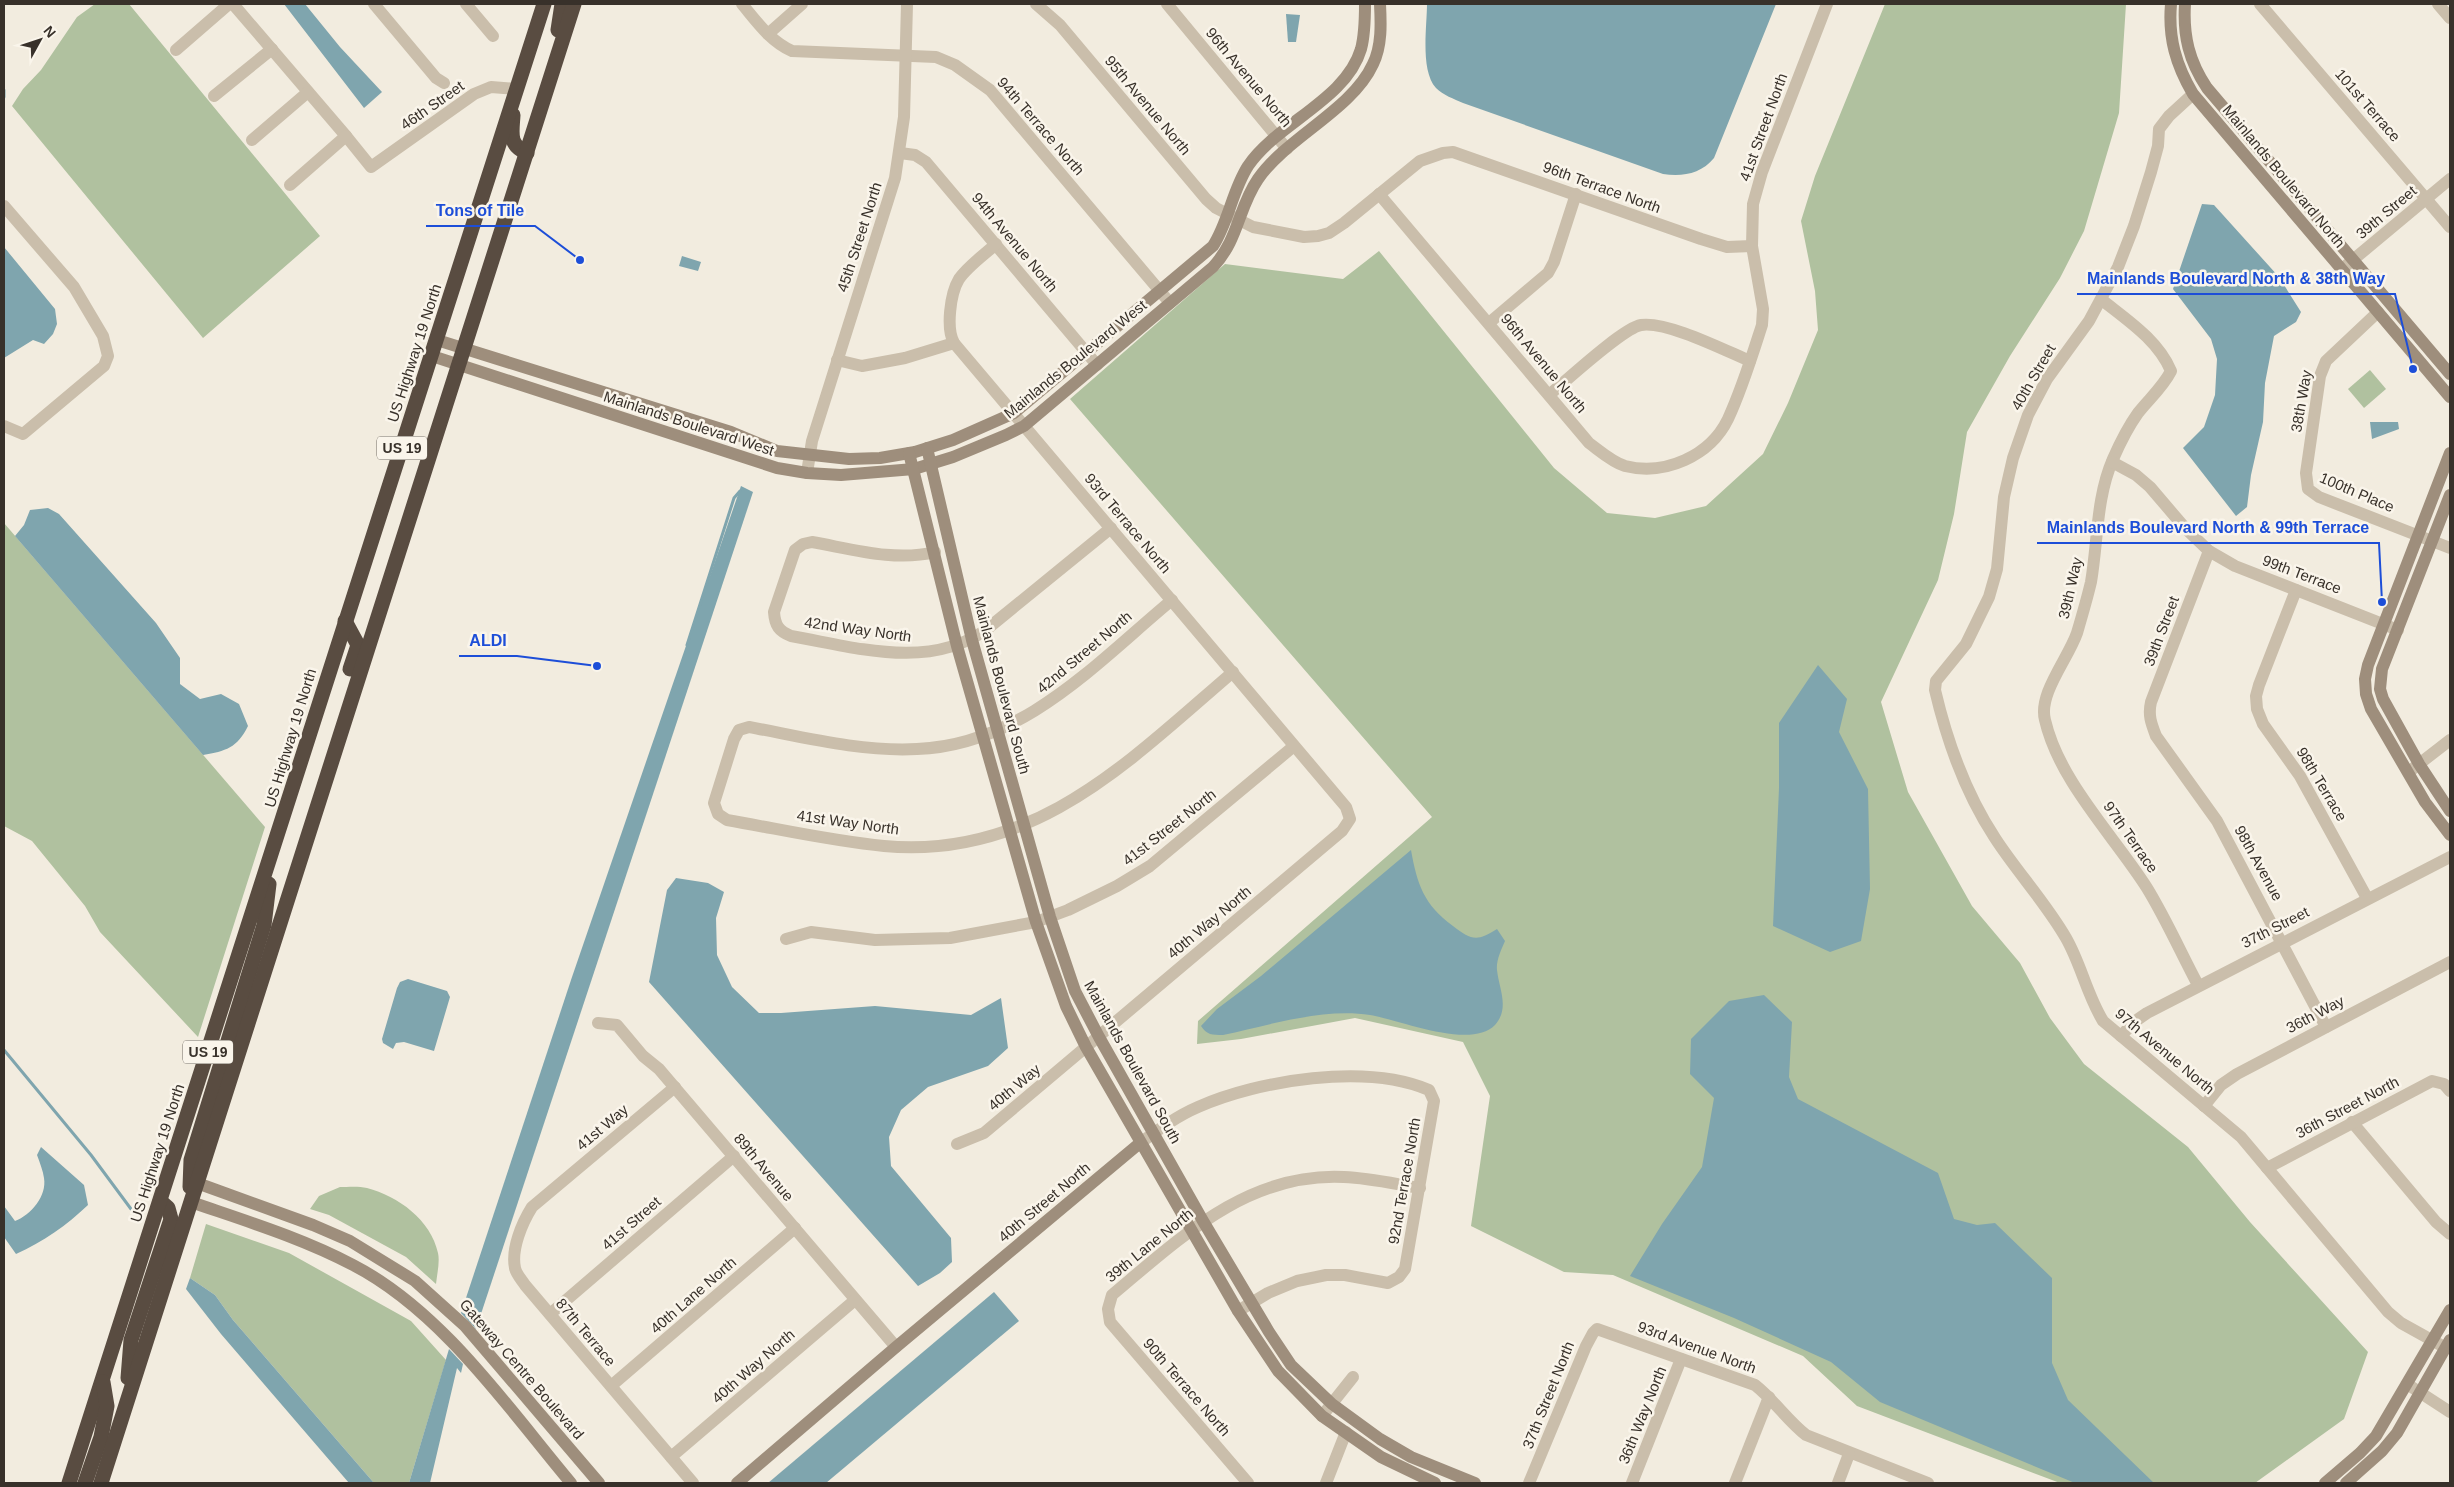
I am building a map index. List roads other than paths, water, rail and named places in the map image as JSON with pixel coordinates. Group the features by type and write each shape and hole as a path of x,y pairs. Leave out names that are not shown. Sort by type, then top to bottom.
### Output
{"highway":[{"name":"US Highway 19 North","path":"70,1483 544,4"},
{"path":"552,71 562,4"},
{"name":"US 19","path":"101,1483 574,4"},
{"path":"515,94 514,143 518,149 527,153"},
{"path":"309,832 309,800 358,645 345,621"},
{"path":"191,1202 191,1160 264,925 274,848"},
{"path":"124,1409 131,1340 171,1219 168,1208 160,1201"},
{"path":"85,1483 101,1437 107,1406 102,1381"}],"street":[{"path":"176,50 231,4 272,48 346,136 290,185"},
{"path":"374,4 436,78 444,83"},
{"path":"466,4 493,36"},
{"name":"94th Terrace North","path":"742,4 780,46 792,51 936,57 955,65 990,90 1170,303"},
{"path":"768,34 802,4"},
{"name":"45th Street North","path":"807,474 810,455 837,360 895,178 904,117 907,4"},
{"name":"95th Avenue North","path":"1036,4 1060,25 1206,199 1239,221"},
{"name":"96th Avenue North","path":"1167,4 1288,149"},
{"name":"Mainlands Boulevard West","path":"437,340 731,432 777,451 849,459 880,458 910,453 954,440 1014,413 1213,246 1220,235 1236,189 1249,165 1277,136 1342,82 1353,68 1364,35 1365,4"},
{"name":"Mainlands Boulevard West","path":"432,356 777,468 807,474 841,475 914,469 979,447 1024,426 1214,267 1233,240 1248,198 1258,179 1288,149 1350,94 1364,79 1374,64 1378,50 1380,4"},
{"name":"41st Street North","path":"1718,435 1728,419 1762,325 1763,309 1752,246 1753,204 1762,172 1827,4"},
{"name":"Mainlands Boulevard North","path":"2171,4 2171,38 2175,59 2193,94 2450,397"},
{"name":"Mainlands Boulevard North","path":"2185,4 2184,18 2188,52 2194,70 2207,88 2450,374"},
{"name":"101st Terrace","path":"2260,4 2450,227"},
{"path":"2438,4 2450,18"},
{"path":"214,96 272,48"},
{"name":"46th Street","path":"346,136 371,167 474,94 491,87 515,94"},
{"path":"252,140 308,92"},
{"name":"40th Street","path":"1935,690 1936,681 1966,644 1989,596 1997,569 2004,497 2013,458 2028,415 2047,379 2090,321 2102,300 2134,226 2158,146 2159,129 2169,116 2193,94"},
{"name":"96th Terrace North","path":"1379,194 1420,161 1443,152 1453,152 1576,194 1701,240 1727,247 1752,246"},
{"name":"94th Avenue North","path":"900,153 915,155 926,162 1097,365"},
{"name":"39th Street","path":"2342,269 2450,179"},
{"path":"1239,221 1253,227 1304,237 1318,236 1329,233 1379,194"},
{"name":"96th Avenue North","path":"1379,194 1590,443 1623,466 1665,468 1683,462 1702,450 1718,435"},
{"path":"1489,323 1539,282 1548,272 1554,262 1576,194"},
{"path":"4,206 74,287 103,336 108,356 104,366 24,434 4,426"},
{"path":"837,360 862,366 904,358 954,344 949,335 948,325 957,281 996,244"},
{"name":"39th Way","path":"2044,705 2048,691 2075,638 2083,613 2091,582 2104,486 2112,462 2128,428 2171,371 2167,363 2141,331 2102,300"},
{"name":"38th Way","path":"2308,489 2306,473 2320,376 2326,360 2378,312"},
{"path":"1550,395 1624,334 1640,325 1660,326 1750,361"},
{"name":"93rd Terrace North","path":"954,344 1346,807 1350,819"},
{"name":"Mainlands Boulevard South","path":"927,448 972,640 1050,917 1075,991 1099,1037 1203,1221 1251,1303 1291,1365 1332,1404 1380,1439 1411,1457 1475,1483"},
{"name":"Mainlands Boulevard South","path":"910,453 957,646 1008,830 1036,922 1066,1006 1086,1047 1238,1311 1278,1371 1322,1416 1381,1457 1435,1483"},
{"path":"2450,453 2384,623 2367,672 2366,694 2371,709 2425,802 2450,835"},
{"name":"99th Terrace","path":"2112,462 2136,475 2150,487 2184,528 2209,551 2235,566 2398,630"},
{"name":"100th Place","path":"2308,489 2319,497 2450,548"},
{"path":"2450,495 2382,669 2380,689 2386,705 2419,764 2450,811"},
{"name":"42nd Way North","path":"935,552 917,556 897,556 812,542 803,544 796,550 774,612 775,622 781,632 791,636 887,652 914,654 957,646 972,640 1111,528"},
{"name":"39th Street","path":"2151,723 2149,714 2151,702 2209,551"},
{"name":"98th Terrace","path":"2296,590 2259,685 2256,696 2257,709 2264,724 2300,776 2367,898"},
{"name":"42nd Street North","path":"749,727 884,749 918,749 983,738 1039,710 1062,693 1172,600"},
{"name":"41st Way North","path":"749,727 739,730 734,738 714,803 718,814 727,820 885,846 949,843 1008,830 1067,805 1098,785 1233,672"},
{"name":"97th Avenue North","path":"1935,690 1954,752 1981,815 2022,879 2066,938 2096,1009 2103,1021 2242,1137 2388,1312 2401,1323 2433,1340 2448,1344"},
{"name":"97th Terrace","path":"2044,705 2044,719 2070,777 2148,889 2198,985"},
{"name":"98th Avenue","path":"2151,723 2156,736 2217,821 2326,1026"},
{"path":"2408,772 2450,740"},
{"name":"41st Street North","path":"786,939 811,932 875,940 941,939 969,936 1036,922 1050,917 1117,886 1150,866 1294,746"},
{"name":"40th Way North","path":"1086,1047 1342,831 1350,819"},
{"name":"37th Street","path":"2121,1036 2134,1022 2147,1013 2198,985 2450,857"},
{"name":"36th Way","path":"2204,1106 2221,1085 2237,1074 2450,962"},
{"name":"89th Avenue","path":"598,1023 617,1026 642,1056 659,1068 896,1347"},
{"name":"40th Way","path":"958,1144 984,1133 1086,1047"},
{"name":"40th Street North","path":"737,1483 1140,1143 1196,1107 1225,1096 1261,1086 1295,1080 1334,1077 1375,1078 1417,1085 1429,1090"},
{"name":"36th Street North","path":"2267,1168 2432,1081 2447,1087"},
{"name":"41st Way","path":"550,1191 675,1087"},
{"name":"92nd Terrace North","path":"1251,1303 1296,1281 1326,1275 1345,1275 1388,1283 1399,1277 1405,1269 1434,1101 1429,1090"},
{"path":"2352,1122 2436,1222 2450,1234"},
{"name":"41st Street","path":"550,1314 734,1156"},
{"name":"39th Lane North","path":"1108,1309 1112,1295 1190,1229 1224,1208 1263,1190 1306,1178 1344,1177 1420,1188"},
{"name":"Gateway Centre Boulevard","path":"197,1183 350,1241 415,1281 465,1326 599,1483"},
{"name":"87th Terrace","path":"550,1191 532,1208 524,1220 514,1253 515,1269 525,1285 693,1483"},
{"path":"191,1202 296,1239 354,1265 392,1290 422,1314 462,1353 571,1483"},
{"name":"40th Lane North","path":"611,1386 795,1228"},
{"path":"422,1314 435,1297"},
{"name":"40th Way North","path":"671,1457 856,1300"},
{"path":"1238,1311 1251,1303"},
{"name":"90th Terrace North","path":"1108,1309 1110,1322 1248,1483"},
{"path":"2324,1483 2360,1453 2376,1436 2450,1310"},
{"name":"37th Street North","path":"1529,1483 1589,1339 1598,1329 1606,1331"},
{"name":"93rd Avenue North","path":"1606,1331 1755,1386 1769,1397 1792,1424 1806,1435 1850,1454 1928,1483"},
{"path":"2346,1483 2382,1451 2397,1433 2448,1344"},
{"name":"36th Way North","path":"1632,1483 1681,1359"},
{"path":"1322,1416 1353,1377"},
{"path":"2407,1384 2450,1412"},
{"path":"1735,1483 1769,1397"},
{"path":"1326,1483 1346,1432"},
{"path":"1838,1483 1850,1454"}],"water":[{"path":"284,4 305,4 340,47 382,92 364,108"},
{"path":"1427,4 1776,4 1714,158 1697,171 1677,175 1663,174 1463,103 1442,93 1431,80 1426,60"},
{"path":"1286,14 1300,15 1296,42 1288,42"},
{"path":"2202,204 2214,205 2279,277 2301,312 2296,322 2274,336 2265,383 2263,422 2251,475 2247,507 2236,516 2183,448 2204,427 2215,395 2217,359 2211,339 2173,289"},
{"path":"4,247 55,309 57,324 53,334 44,344 33,340 4,358"},
{"path":"682,256 701,262 698,271 679,266"},
{"path":"2370,422 2398,422 2399,429 2372,439"},
{"path":"741,486 753,492 476,1329 461,1313 572,977"},
{"path":"48,508 59,514 156,623 180,658 180,684 200,699 221,694 239,704 248,726 235,744 224,750 203,755 15,536 24,525 30,510"},
{"path":"1818,665 1847,699 1839,732 1868,789 1870,889 1861,941 1830,952 1773,926 1779,788 1779,723"},
{"path":"1411,850 1423,893 1443,918 1459,931 1474,938 1484,936 1497,929 1505,941 1497,967 1503,1005 1502,1012 1495,1025 1484,1032 1470,1035 1453,1034 1370,1015 1352,1013 1296,1019 1223,1035 1210,1034 1203,1029 1201,1026 1217,1009 1261,976"},
{"path":"676,878 708,883 724,892 716,918 717,955 732,987 759,1013 875,1006 971,1015 1001,998 1008,1048 988,1066 928,1087 901,1110 889,1137 891,1166 951,1238 952,1262 940,1273 918,1286 649,982 667,890"},
{"path":"408,979 447,991 450,997 434,1051 404,1042 396,1043 393,1049 383,1043 382,1039 397,988 400,982"},
{"path":"1764,995 1792,1022 1789,1077 1798,1099 1938,1173 1954,1219 1977,1225 1995,1223 2052,1278 2052,1363 2068,1400 2154,1483 2075,1483 1880,1402 1831,1362 1734,1318 1630,1276 1662,1224 1702,1167 1714,1098 1690,1074 1691,1039 1729,1001"},
{"path":"41,1147 84,1185 88,1205 54,1232 16,1254 4,1237 4,1206 15,1221 27,1214 37,1204 44,1185 43,1173 37,1155"},
{"path":"190,1278 215,1295 233,1320 374,1483 349,1483 221,1334 186,1289"},
{"path":"994,1292 1019,1321 826,1483 768,1483"},
{"path":"449,1349 463,1364 461,1373 457,1368 430,1483 409,1483"}],"waterway":[{"path":"4,90 4,97"},
{"path":"687,645 734,498 740,491"},
{"path":"4,1050 91,1155 131,1209"}],"place":[{"name":"Tons of Tile","path":"580,260"},
{"name":"Mainlands Boulevard North & 38th Way","path":"2413,369"},
{"name":"Mainlands Boulevard North & 99th Terrace","path":"2382,602"},
{"name":"ALDI","path":"597,666"}]}
